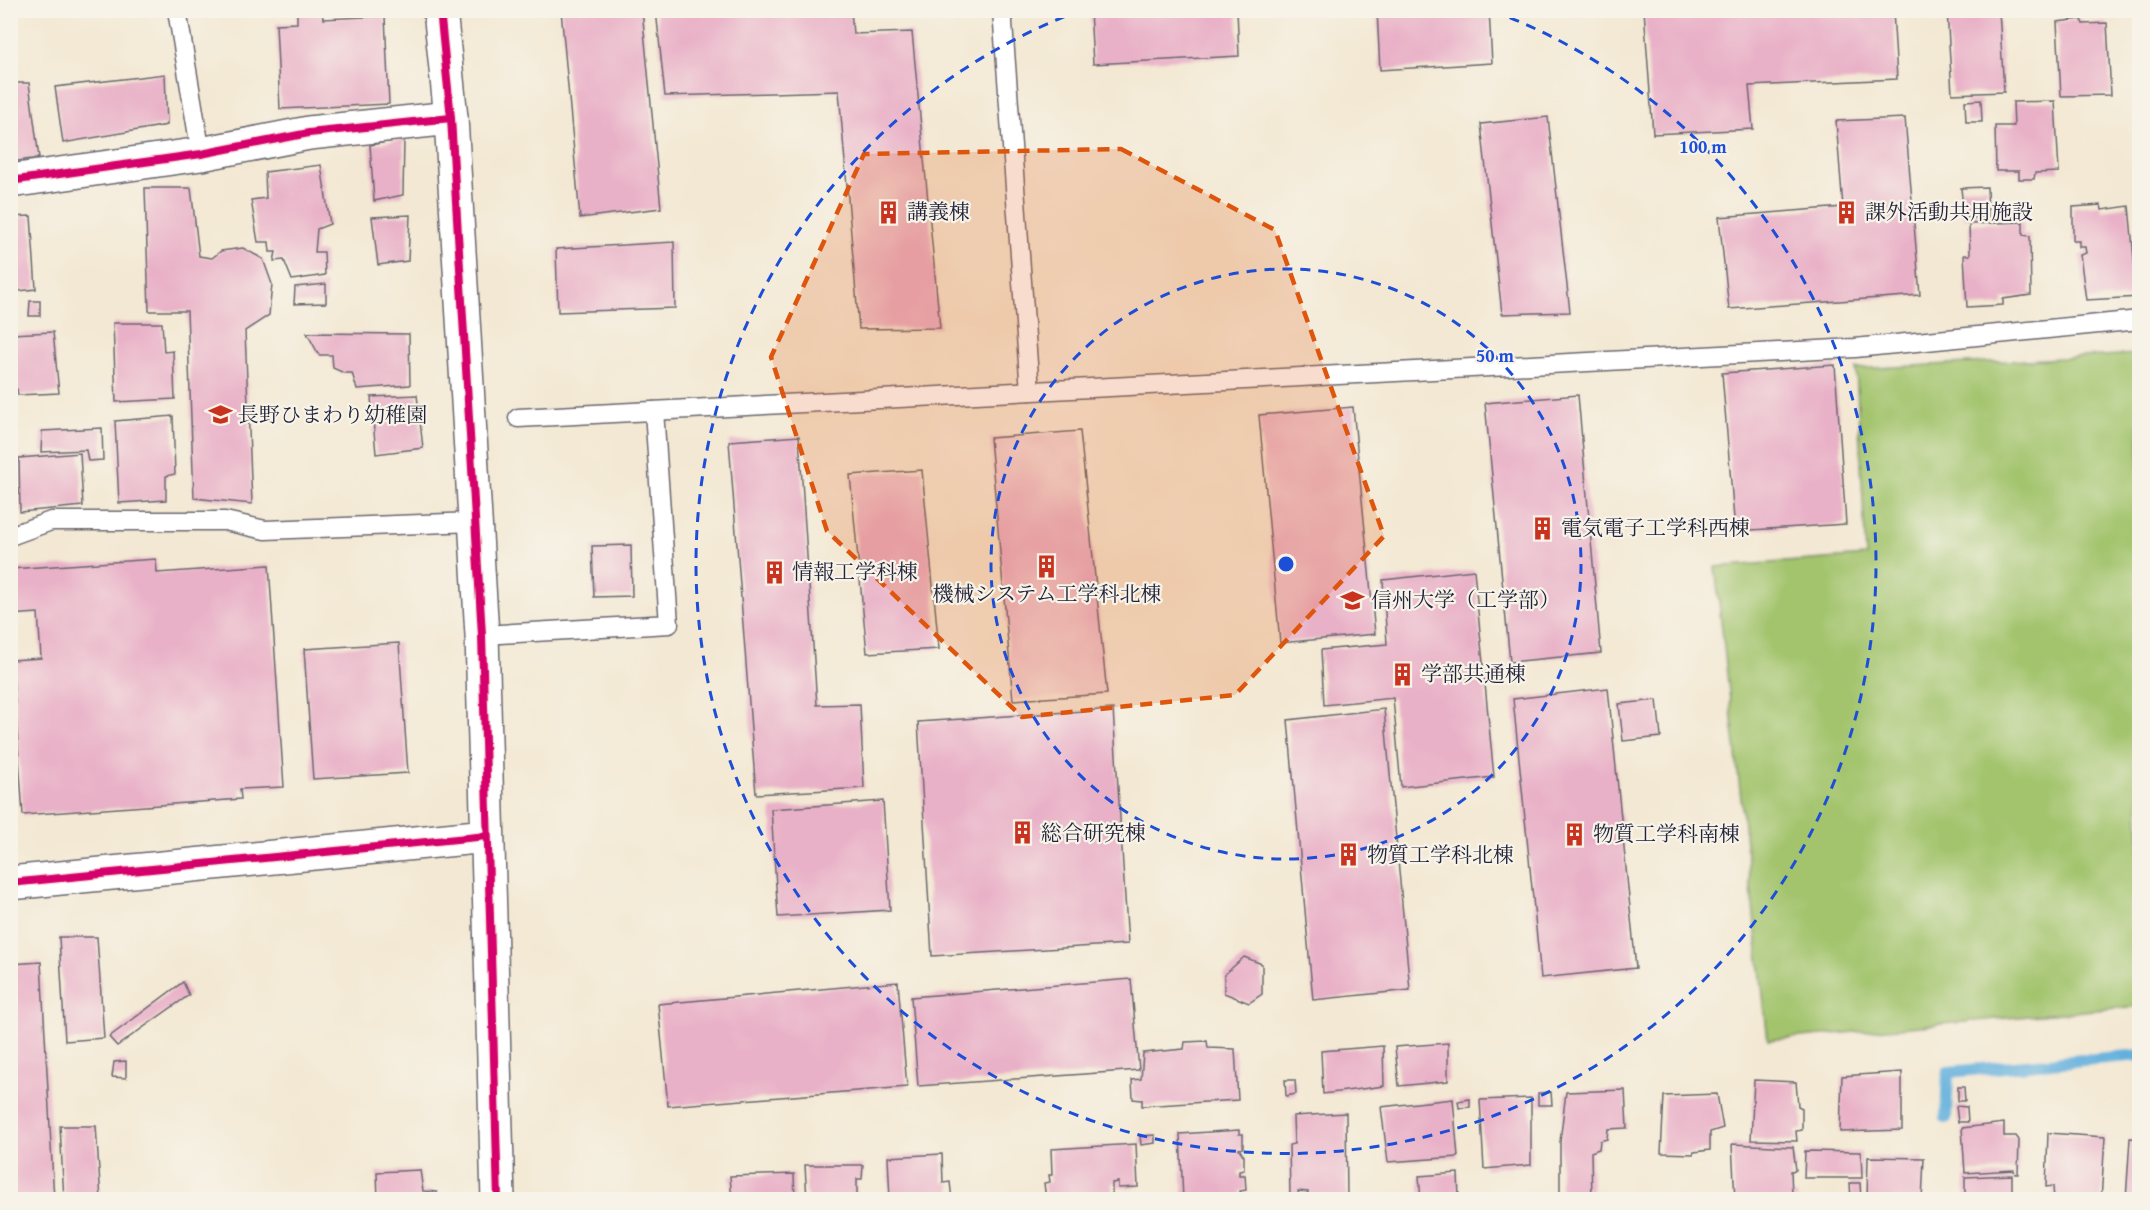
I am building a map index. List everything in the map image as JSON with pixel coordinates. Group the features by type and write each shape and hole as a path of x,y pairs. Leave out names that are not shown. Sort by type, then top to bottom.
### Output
{"street":[{"path":"440,10 451,118 482,635 498,1200"},
{"path":"10,181 201,154 309,133 451,118"},
{"path":"10,883 487,836"}],"lane":[{"path":"177,10 201,154"},
{"path":"1002,10 1030,391"},
{"path":"518,418 1855,348 2139,320"},
{"path":"482,635 669,624 654,411"},
{"path":"10,536 51,521 225,520 265,530 474,522"}],"highlighted area":[{"path":"1121,149 1275,230 1384,536 1235,695 1022,717 827,531 771,357 864,154"}],"green space":[{"path":"2139,354 2139,1006 1768,1040 1715,567 1866,556 1856,369"}],"building":[{"path":"322,10 323,19 385,16 389,104 280,109 276,24 297,23 297,11"},
{"path":"561,10 642,10 661,208 580,218"},
{"name":"講義棟","path":"656,10 851,10 853,34 912,32 940,328 859,329 839,91 665,96"},
{"path":"1090,10 1237,10 1239,56 1093,64"},
{"path":"1377,10 1489,10 1492,63 1380,70"},
{"path":"1644,10 1893,10 1897,79 1749,86 1753,129 1653,134"},
{"path":"1947,10 1999,10 2004,92 1952,94"},
{"path":"2081,19 2083,24 2107,23 2111,95 2061,96 2057,22"},
{"path":"165,74 167,125 63,143 55,87"},
{"path":"10,83 29,83 39,158 10,162"},
{"path":"1981,100 1982,122 1966,122 1965,101"},
{"path":"2055,101 2059,172 2035,173 2034,179 2019,179 2019,171 1996,171 1995,126 2014,126 2013,102"},
{"path":"1548,117 1570,312 1502,314 1481,124"},
{"name":"課外活動共用施設","path":"1905,118 1920,295 1729,309 1719,217 1843,207 1836,121"},
{"path":"404,139 403,195 374,201 370,145"},
{"path":"321,165 330,224 317,229 315,252 324,252 325,275 292,280 284,260 274,261 276,252 270,252 269,242 258,242 251,200 266,198 265,172"},
{"path":"1987,187 1988,217 1964,218 1961,188"},
{"name":"長野ひまわり幼稚園","path":"145,188 191,188 199,256 212,258 221,251 243,248 263,259 272,284 269,315 245,331 252,504 194,498 187,311 149,311"},
{"path":"2101,205 2102,210 2129,206 2135,270 2140,270 2140,297 2086,300 2080,255 2086,253 2085,247 2079,247 2079,241 2073,241 2073,207"},
{"path":"410,215 408,261 378,265 372,217"},
{"path":"31,216 36,289 10,292 10,217"},
{"path":"2023,222 2023,235 2030,236 2031,295 2003,299 2003,305 1967,307 1964,255 1970,255 1969,224"},
{"path":"674,242 675,308 558,312 556,249"},
{"path":"326,284 326,303 294,304 295,287"},
{"path":"30,301 40,301 40,316 29,316"},
{"path":"113,323 162,323 164,352 173,351 175,399 116,402"},
{"path":"53,332 59,393 18,395 17,389 10,390 10,379 13,378 11,334"},
{"path":"307,333 409,334 410,385 357,389 352,373 344,373 333,368 332,355 319,355"},
{"path":"1835,365 1846,524 1735,531 1722,373"},
{"path":"417,395 423,448 376,454 371,397"},
{"name":"電気電子工学科西棟","path":"1578,395 1601,653 1510,662 1485,403"},
{"path":"1353,407 1375,634 1280,643 1259,415"},
{"path":"173,416 175,474 166,476 166,500 119,503 115,421"},
{"path":"102,428 103,460 88,461 86,450 41,452 42,431"},
{"name":"機械システム工学科北棟","path":"1080,431 1107,694 1013,700 990,438"},
{"name":"情報工学科棟","path":"799,436 817,705 860,704 864,788 756,794 729,441"},
{"path":"80,453 83,506 20,512 19,458"},
{"path":"922,470 939,649 867,653 850,475"},
{"path":"631,545 632,596 594,597 592,546"},
{"path":"156,559 157,573 269,565 284,787 240,789 241,799 23,815 12,660 41,658 38,613 10,615 10,569"},
{"name":"学部共通棟","path":"1474,570 1494,777 1401,787 1393,698 1324,705 1321,650 1387,644 1383,580"},
{"path":"399,643 408,773 313,779 304,649"},
{"name":"物質工学科南棟","path":"1608,688 1636,968 1541,978 1513,699"},
{"path":"1657,700 1661,737 1623,741 1619,704"},
{"name":"総合研究棟","path":"1113,709 1128,944 932,956 918,722"},
{"name":"物質工学科北棟","path":"1384,709 1410,990 1313,1000 1288,720"},
{"path":"883,801 890,910 778,917 771,809"},
{"path":"59,937 97,937 104,1038 65,1041"},
{"path":"1244,957 1262,964 1262,994 1249,1003 1224,993 1224,975"},
{"path":"41,962 54,1200 10,1200 10,964"},
{"path":"1131,979 1139,1070 918,1086 911,997"},
{"path":"183,982 189,995 117,1046 109,1037"},
{"path":"898,982 907,1087 668,1106 658,1004"},
{"path":"1207,1041 1208,1048 1235,1049 1238,1100 1142,1106 1142,1100 1133,1099 1132,1080 1141,1079 1143,1053 1184,1049 1185,1042"},
{"path":"1448,1043 1448,1081 1399,1086 1395,1047"},
{"path":"1383,1046 1384,1086 1323,1094 1321,1051"},
{"path":"126,1061 126,1078 112,1077 114,1062"},
{"path":"1902,1072 1902,1130 1840,1132 1842,1076"},
{"path":"1285,1080 1295,1080 1296,1094 1286,1096"},
{"path":"1754,1080 1796,1082 1798,1106 1802,1108 1802,1130 1796,1131 1797,1141 1751,1140"},
{"path":"1958,1087 1964,1087 1965,1101 1958,1101"},
{"path":"1625,1090 1627,1128 1608,1129 1607,1139 1600,1141 1599,1149 1591,1152 1592,1200 1560,1200 1560,1142 1566,1092"},
{"path":"1551,1092 1552,1105 1538,1105 1538,1093"},
{"path":"1717,1094 1723,1128 1710,1132 1710,1150 1693,1154 1661,1153 1664,1096"},
{"path":"1531,1098 1531,1165 1484,1169 1480,1100"},
{"path":"1453,1099 1458,1157 1388,1162 1381,1107"},
{"path":"1470,1099 1470,1107 1459,1108 1458,1101"},
{"path":"1956,1106 1967,1107 1968,1122 1958,1122"},
{"path":"1346,1113 1347,1198 1317,1200 1315,1197 1308,1198 1308,1192 1298,1191 1299,1195 1290,1196 1289,1145 1294,1144 1293,1116"},
{"path":"2004,1123 2004,1136 2016,1136 2019,1140 2018,1174 2015,1174 2014,1170 1965,1173 1962,1128"},
{"path":"60,1126 96,1126 101,1200 64,1200"},
{"path":"1239,1130 1239,1134 1243,1134 1243,1148 1239,1149 1244,1156 1244,1170 1239,1171 1239,1175 1245,1175 1246,1190 1240,1191 1241,1195 1246,1196 1246,1200 1183,1200 1180,1134"},
{"path":"2048,1133 2105,1137 2101,1200 2054,1200 2053,1186 2046,1187"},
{"path":"1155,1135 1155,1143 1141,1145 1140,1136"},
{"path":"2130,1138 2140,1139 2140,1200 2126,1200"},
{"path":"1136,1144 1138,1187 1118,1188 1118,1182 1112,1183 1112,1200 1046,1200 1044,1183 1050,1182 1049,1175 1052,1175 1051,1149"},
{"path":"1732,1144 1793,1147 1796,1170 1791,1171 1792,1195 1797,1195 1797,1200 1735,1200"},
{"path":"1805,1151 1861,1152 1862,1178 1804,1178"},
{"path":"942,1154 943,1183 950,1182 952,1200 890,1200 888,1157"},
{"path":"1868,1157 1924,1158 1922,1200 1867,1200"},
{"path":"805,1165 863,1165 862,1179 857,1179 857,1200 807,1200"},
{"path":"420,1170 423,1191 437,1192 438,1200 378,1200 377,1172"},
{"path":"1458,1173 1459,1200 1421,1200 1419,1176"},
{"path":"794,1174 795,1200 732,1200 730,1176"},
{"path":"2012,1175 2012,1200 1965,1200 1965,1177"},
{"path":"1850,1183 1860,1183 1861,1200 1851,1200"}],"waterway":[{"path":"1946,1118 1948,1072 2140,1055"}],"cycle path":[{"path":"440,10 451,118 482,635 498,1200"},
{"path":"10,181 201,154 309,133 451,118"},
{"path":"10,883 487,836"}],"place":[{"name":"講義棟","path":"889,212"},
{"name":"課外活動共用施設","path":"1847,212"},
{"name":"長野ひまわり幼稚園","path":"220,415"},
{"name":"電気電子工学科西棟","path":"1543,528"},
{"name":"機械システム工学科北棟","path":"1047,566"},
{"name":"情報工学科棟","path":"774,572"},
{"name":"信州大学（工学部）","path":"1353,600"},
{"name":"学部共通棟","path":"1403,674"},
{"name":"総合研究棟","path":"1023,833"},
{"name":"物質工学科南棟","path":"1575,834"},
{"name":"物質工学科北棟","path":"1349,855"}]}
